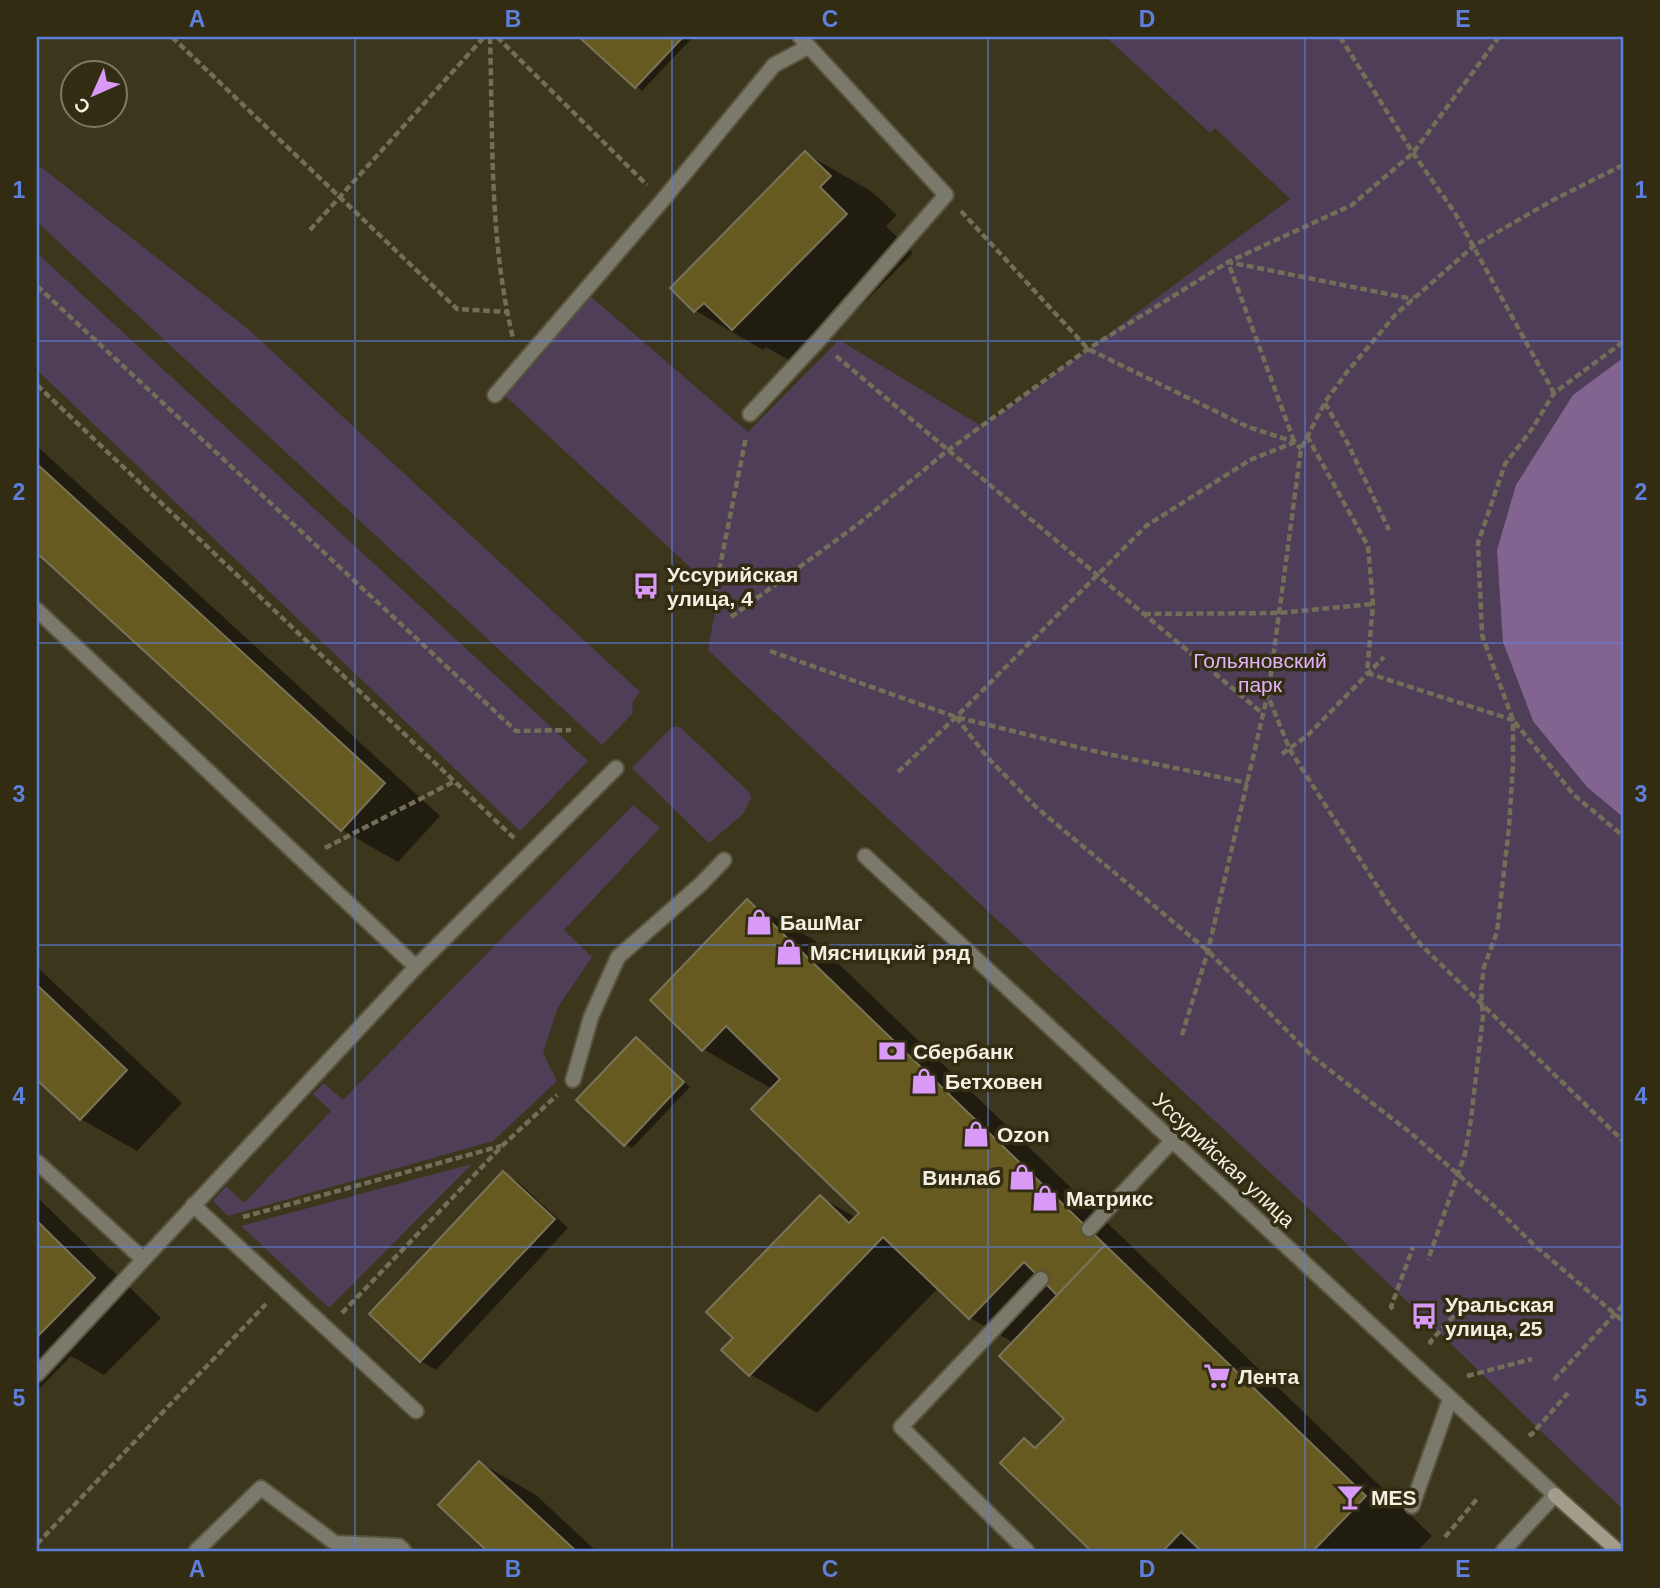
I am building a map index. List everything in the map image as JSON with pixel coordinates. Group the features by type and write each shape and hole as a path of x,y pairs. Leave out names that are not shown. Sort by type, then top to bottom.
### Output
{"main road":[{"path":"1555,1495 1618,1551"}],"street":[{"path":"495,395 662,201 774,65 804,42 946,195 750,414"},
{"path":"37,610 416,967"},
{"path":"37,1374 416,967 616,768"},
{"name":"Уссурийская улица","path":"865,856 1555,1495"},
{"path":"573,1080 591,1017 618,957 701,884 724,860"},
{"path":"1089,1228 1172,1140"},
{"path":"37,1162 143,1259"},
{"path":"193,1205 416,1411"},
{"path":"1027,1551 901,1427 1041,1279"},
{"path":"1412,1506 1450,1399"},
{"path":"196,1551 261,1488 335,1543 399,1546 404,1551"},
{"path":"1503,1551 1555,1495"}],"path":[{"path":"172,37 457,309 507,312"},
{"path":"310,230 484,37"},
{"path":"490,37 495,211 507,312 520,366"},
{"path":"496,37 662,201"},
{"path":"1340,37 1475,245 1554,393"},
{"path":"731,617 857,526 947,451 1088,349 1228,262 1352,205 1413,153 1500,37"},
{"path":"1182,1035 1208,951 1268,696 1301,449 1307,436 1325,402 1396,314 1475,245 1553,200 1623,165"},
{"path":"946,195 1088,349 1248,427 1294,442"},
{"path":"1228,262 1413,299"},
{"path":"1228,262 1294,442 1301,449"},
{"path":"37,286 516,731 571,730"},
{"path":"818,341 1262,713"},
{"path":"1623,342 1554,393 1506,464 1478,542 1482,635 1513,720 1574,795 1623,836"},
{"path":"37,385 530,854"},
{"path":"1325,402 1389,530"},
{"path":"713,601 750,414"},
{"path":"1307,436 1368,546 1373,604 1367,674"},
{"path":"898,772 1146,526 1251,460 1294,442"},
{"path":"1143,614 1279,613 1373,604"},
{"path":"770,651 956,717 1098,752 1248,783"},
{"path":"1282,754 1308,735 1384,657"},
{"path":"1367,674 1513,720"},
{"path":"1268,696 1290,750 1388,903 1422,946 1623,1140"},
{"path":"956,717 987,757 1036,807 1208,951 1313,1057 1412,1134 1623,1321"},
{"path":"1428,1260 1465,1154 1471,1119 1484,967 1497,932 1509,827 1513,720"},
{"path":"304,861 345,836 455,781"},
{"path":"326,1328 502,1146 573,1080"},
{"path":"215,1225 502,1146"},
{"path":"1400,1316 1391,1307 1413,1247"},
{"path":"37,1544 282,1287"},
{"path":"1430,1342 1469,1299"},
{"path":"1554,1380 1623,1305"},
{"path":"1420,1333 1439,1350"},
{"path":"1467,1376 1532,1359"},
{"path":"1457,1367 1476,1384"},
{"path":"1522,1426 1531,1435 1568,1393"},
{"path":"1445,1537 1477,1499"}],"green space":[{"name":"Гольяновcкий парк","path":"1106,37 1623,37 1623,1509 1306,1206 708,650 718,593 502,393 590,296 748,432 839,340 983,427 1290,199 1215,128 1210,133"},
{"path":"37,164 248,329 640,692 633,701 632,714 602,745 37,222"},
{"path":"37,253 588,761 520,831 37,370"},
{"path":"677,726 749,792 751,798 744,813 709,843 632,768 671,728"},
{"path":"633,805 660,828 564,930 592,957 558,1007 543,1053 557,1081 493,1141 228,1216 213,1201 226,1186 244,1203 331,1111 313,1094 324,1083 343,1100"},
{"path":"472,1164 329,1308 241,1226"}],"shaded area":[{"path":"1623,358 1623,817 1587,787 1533,721 1503,642 1497,550 1516,485 1573,395"}],"building":[{"path":"579,37 683,37 635,88"},
{"path":"805,151 831,176 820,187 847,214 732,330 704,303 694,312 670,288"},
{"path":"37,464 385,783 341,831 37,553"},
{"path":"747,899 1105,1245 1057,1295 1024,1262 969,1319 883,1237 749,1376 721,1350 733,1338 706,1312 820,1195 849,1223 859,1213 751,1109 780,1079 726,1026 702,1051 650,1000"},
{"path":"37,985 127,1070 80,1120 37,1080"},
{"path":"636,1037 684,1082 624,1146 576,1100"},
{"path":"503,1171 555,1219 420,1362 369,1314"},
{"path":"37,1221 95,1278 37,1337"},
{"path":"1105,1245 1366,1496 1313,1551 1201,1551 1181,1532 1163,1551 1091,1551 1000,1463 1024,1438 1035,1448 1064,1419 999,1356"},
{"path":"479,1461 576,1551 487,1551 438,1505"}],"place":[{"name":"Уссурийская улица, 4","path":"646,586"},
{"name":"БашМаг","path":"759,922"},
{"name":"Мясницкий ряд","path":"789,952"},
{"name":"Сбербанк","path":"892,1051"},
{"name":"Бетховен","path":"924,1081"},
{"name":"Ozon","path":"976,1134"},
{"name":"Винлаб","path":"1022,1177"},
{"name":"Матрикс","path":"1045,1198"},
{"name":"Уральская улица, 25","path":"1424,1316"},
{"name":"Лента","path":"1217,1376"},
{"name":"MES","path":"1350,1497"}]}
